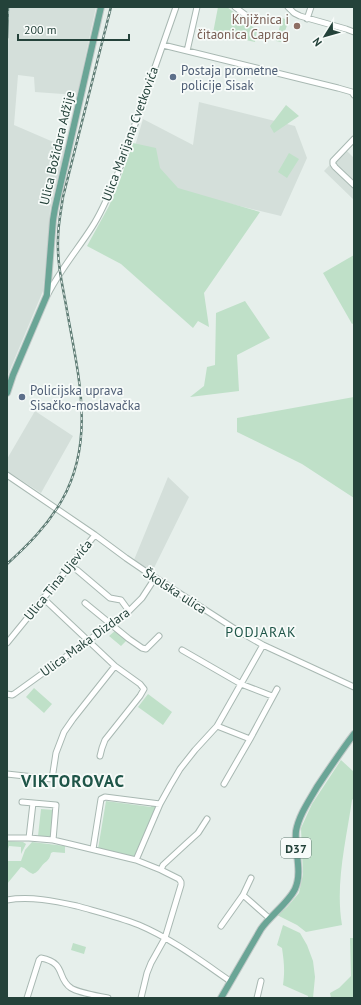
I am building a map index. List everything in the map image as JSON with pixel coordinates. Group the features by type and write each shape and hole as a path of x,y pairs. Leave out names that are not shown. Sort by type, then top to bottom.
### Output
{"main road":[{"name":"Ulica Božidara Adžije","path":"7,393 47,295 55,208 101,7"},
{"name":"D37","path":"221,998 261,929 269,918 290,897 296,888 298,878 296,834 299,821 327,772 354,734"}],"street":[{"name":"Ulica Marijana Cvetkovića","path":"47,295 98,216 109,194 118,173 176,7"},
{"path":"187,51 197,7"},
{"path":"235,7 251,19"},
{"path":"288,7 296,14 354,32"},
{"path":"307,18 311,7"},
{"path":"163,45 353,92"},
{"path":"354,139 333,162 335,166 354,185"},
{"name":"Školska ulica","path":"7,475 155,578 208,612 263,645 354,687"},
{"name":"Ulica Tina Ujevića","path":"7,643 95,535"},
{"path":"77,570 110,598 121,600 129,611"},
{"name":"Ulica Maka Dizdara","path":"7,694 14,694 129,611 142,598 155,578"},
{"path":"43,598 115,666 140,684 144,689 105,740 100,756"},
{"path":"85,603 142,648 146,649 159,636"},
{"path":"136,860 160,804 180,769 217,726 263,645"},
{"path":"182,650 241,684 272,696"},
{"path":"7,774 52,779 56,753 64,732 115,666"},
{"path":"224,784 277,689"},
{"path":"217,726 250,739"},
{"path":"93,849 101,799 103,797 160,804"},
{"path":"22,802 56,805 53,840"},
{"path":"29,838 33,803"},
{"path":"161,870 163,865 198,833 207,819"},
{"path":"7,838 53,840 93,849 136,860 179,879 181,885 164,938 147,973 141,998"},
{"path":"221,926 243,895 251,878"},
{"path":"243,895 269,918"},
{"path":"7,900 48,900 117,917 164,938 230,981"},
{"path":"27,998 39,960 42,958 56,964 64,982 72,989 108,998"},
{"path":"257,998 261,981"}],"shaded area":[{"path":"7,7 96,7 77,95 35,92 34,77 18,75 14,125 65,147 50,210 43,291 7,377"},
{"path":"199,102 295,126 307,158 281,216 177,191 135,146 143,119 193,145"},
{"path":"345,149 354,158 354,200 324,171"},
{"path":"35,411 73,436 41,493 7,471 7,459"},
{"path":"168,477 189,497 152,572 134,560"}],"green space":[{"path":"218,7 227,7 257,30 255,42 213,33"},
{"path":"282,18 289,20 281,42 276,41"},
{"path":"286,105 299,116 274,133 270,126"},
{"path":"133,143 156,148 160,168 178,188 260,212 204,293 209,327 198,321 193,328 121,264 87,246 109,206"},
{"path":"289,153 299,159 287,178 278,172"},
{"path":"354,255 354,323 352,324 323,273"},
{"path":"245,301 270,338 237,355 239,391 190,397 204,386 207,367 215,365 216,313"},
{"path":"354,397 354,498 302,464 237,432 237,418"},
{"path":"116,630 127,640 121,646 109,636"},
{"path":"34,688 52,704 44,713 26,697"},
{"path":"148,694 172,712 163,725 138,707"},
{"path":"341,760 354,772 354,798 352,800 342,862 340,910 342,925 306,932 297,925 277,915 287,907 299,893 303,874 301,828 312,804"},
{"path":"106,801 151,807 152,805 155,805 156,807 133,858 98,849"},
{"path":"41,809 54,810 51,837 38,836"},
{"path":"7,841 23,842 26,844 21,854 21,847 9,846 8,849"},
{"path":"32,842 65,846 65,853 51,853 48,860 33,874 21,867 7,884 7,861 21,861 25,850"},
{"path":"283,925 300,933 307,945 313,961 315,977 313,998 308,998 308,996 283,985 284,966 282,948 277,945"},
{"path":"350,938 354,938 354,998 331,998 330,993 339,988 351,976"},
{"path":"73,943 86,947 84,954 71,950"}],"railway":[{"path":"7,38 8,7"},
{"path":"7,564 37,534 62,500 73,476 79,453 82,428 79,379 61,281 58,228 63,197 111,7"}],"place":[{"name":"Knjižnica i čitaonica Caprag","path":"297,26"},
{"name":"Postaja prometne policije Sisak","path":"173,77"},
{"name":"Policijska uprava Sisačko-moslavačka","path":"22,397"}],"district":[{"name":"PODJARAK","path":"261,632"},
{"name":"VIKTOROVAC","path":"73,781"}]}
